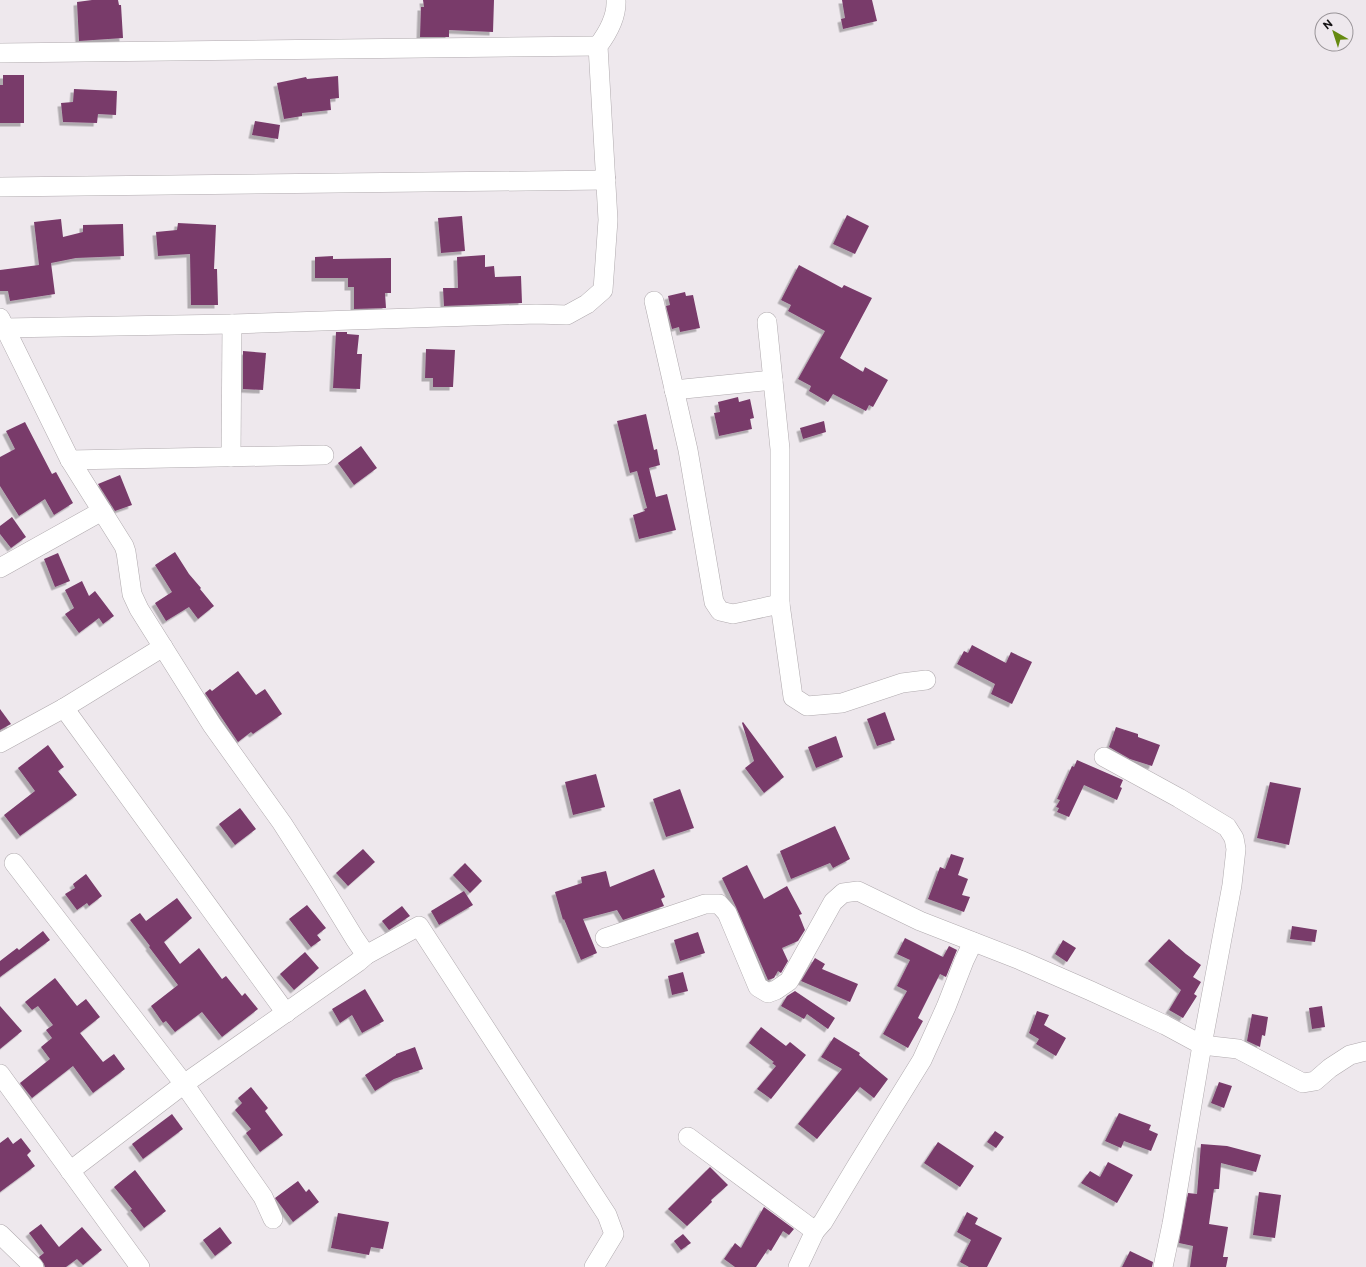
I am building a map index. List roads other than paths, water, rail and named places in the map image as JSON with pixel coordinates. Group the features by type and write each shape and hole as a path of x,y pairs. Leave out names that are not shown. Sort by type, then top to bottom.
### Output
{"street":[{"path":"366,955 282,823 212,725 139,609 132,594 125,548 70,460 2,323 232,324 536,314 567,316 587,304 603,290 608,220 598,46 605,36 617,8 616,0"},
{"path":"0,53 598,46"},
{"path":"0,188 606,180"},
{"path":"654,301 688,450 714,602 720,611 733,614 780,604"},
{"path":"767,322 780,449 780,604 794,697 806,706 842,703 902,683 926,680"},
{"path":"231,457 232,324"},
{"path":"674,390 773,380"},
{"path":"70,460 324,455"},
{"path":"0,568 102,511"},
{"path":"0,743 64,708 163,646"},
{"path":"64,708 286,1013"},
{"path":"1104,758 1179,798 1226,827 1234,838 1236,849 1233,879 1202,1045 1172,1224 1163,1267"},
{"path":"14,863 184,1084 264,1197 273,1219"},
{"path":"605,938 705,904 719,904 726,913 758,987 768,993 776,990 789,981 833,902 843,893 858,891 920,921 1020,960 1091,991 1165,1025 1202,1045 1238,1049 1303,1083 1315,1081 1330,1068 1350,1055 1366,1051"},
{"path":"70,1170 184,1084 366,955 419,926 608,1215 614,1234 594,1267"},
{"path":"798,1267 815,1231 823,1222 922,1060 973,942"},
{"path":"0,1074 140,1267"},
{"path":"688,1137 815,1231"},
{"path":"0,1234 34,1267"}]}
